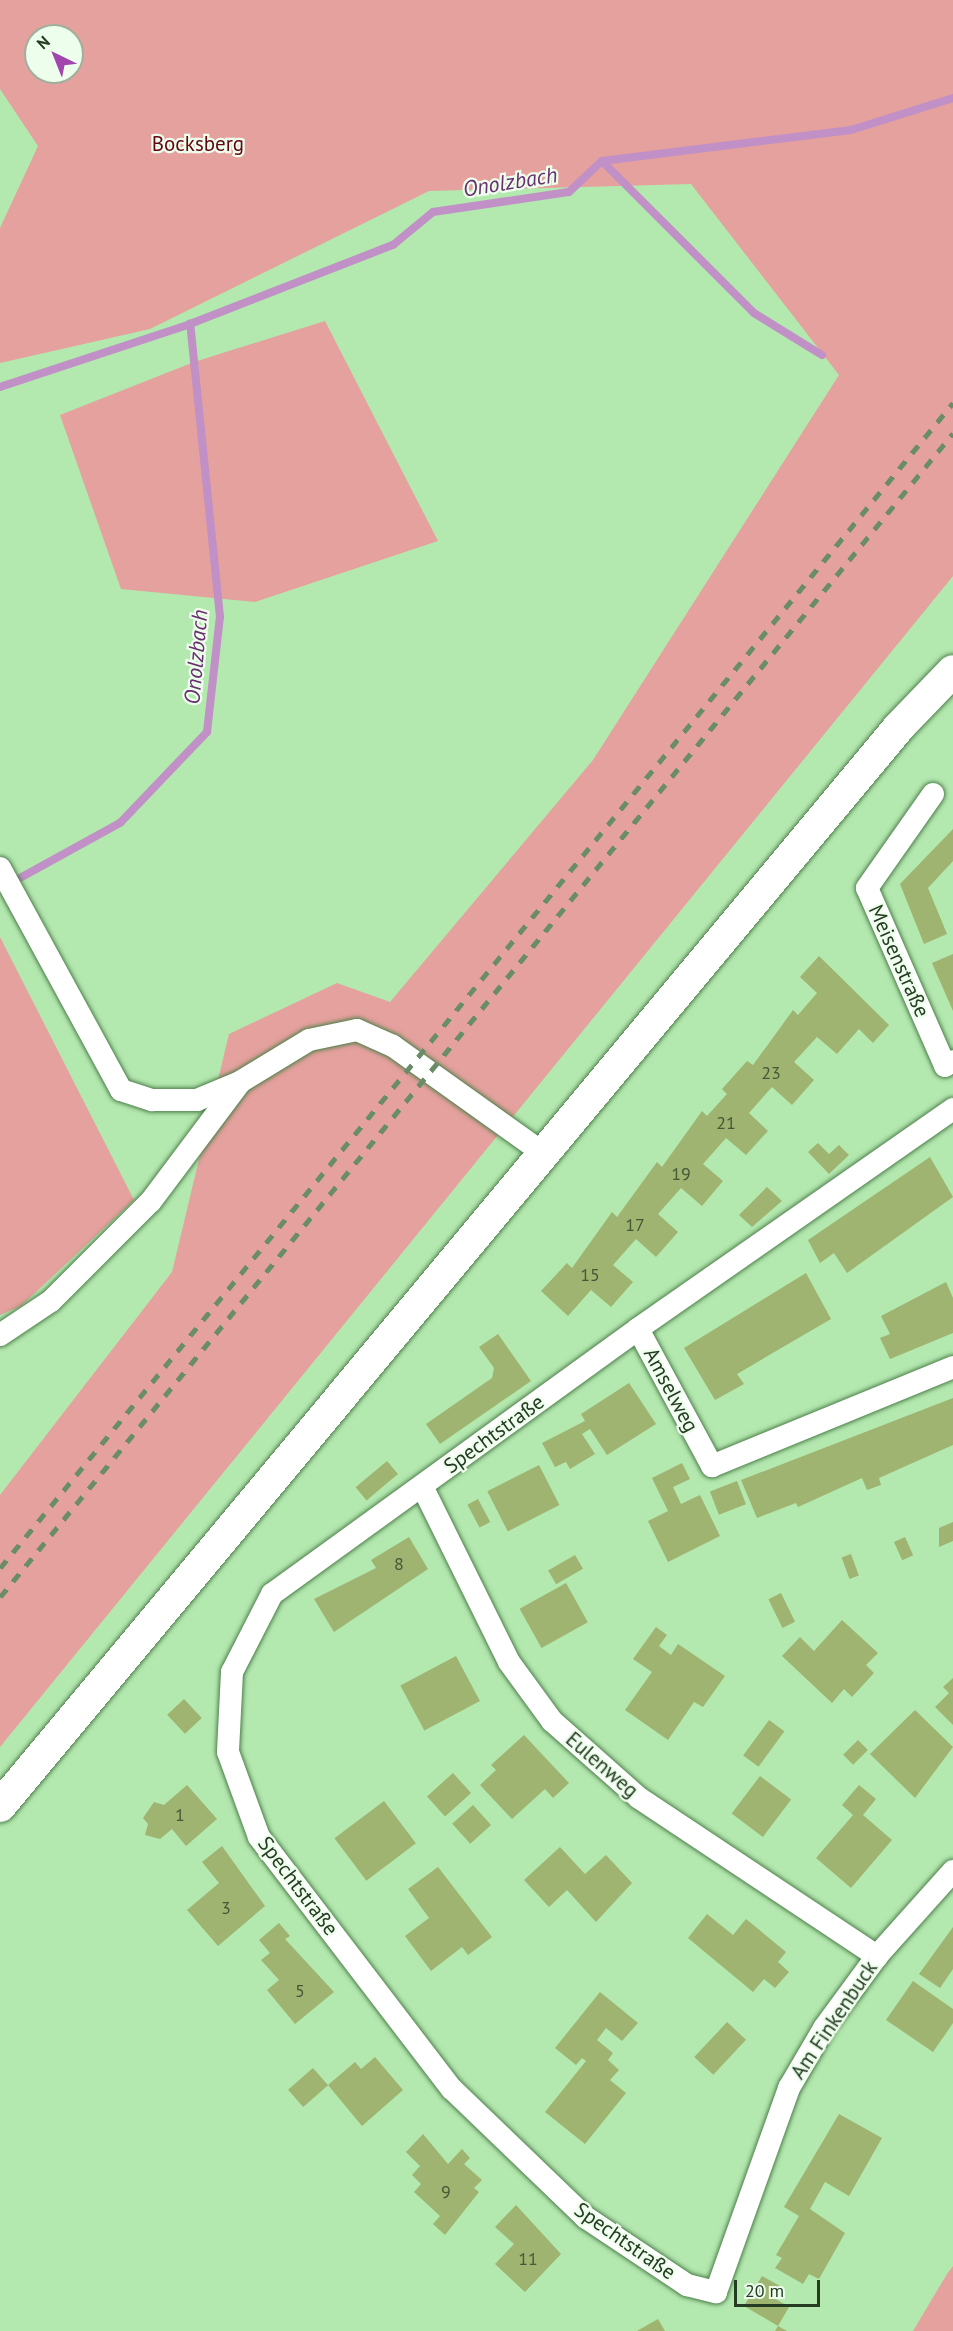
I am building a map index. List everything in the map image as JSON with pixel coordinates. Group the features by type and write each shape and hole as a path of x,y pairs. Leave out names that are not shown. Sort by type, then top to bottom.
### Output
{"main road":[{"path":"0,1806 898,728 953,671"}],"street":[{"name":"Meisenstraße","path":"933,794 867,888 950,1070"},
{"path":"0,868 28,926 121,1090 152,1100 197,1100 240,1082 309,1040 357,1030 393,1046 543,1152"},
{"path":"0,1335 51,1301 151,1201 240,1082"},
{"name":"Amselweg","path":"953,1109 638,1329 712,1466 953,1367"},
{"name":"Spechtstraße","path":"638,1329 272,1594 232,1672 228,1752 255,1826 452,2089 585,2217 687,2285 716,2292"},
{"name":"Eulenweg","path":"422,1486 509,1662 552,1721 639,1798 877,1956"},
{"name":"Am Finkenbuck","path":"716,2292 789,2088 824,2028 877,1956 953,1871"}],"green space":[{"name":"Bocksberg","path":"0,0 953,0 953,576 0,1747 0,1495 172,1272 229,1034 337,983 390,1002 593,760 839,375 691,184 429,191 150,329 0,363 0,228 38,146 0,89"},
{"path":"325,321 438,541 255,602 121,589 60,415 194,362"},
{"path":"0,937 134,1200 21,1306 0,1315"},
{"path":"953,2266 953,2331 913,2331 947,2274"}],"building":[{"path":"953,829 953,861 928,888 947,934 924,944 900,884"},
{"path":"953,954 953,1011 932,963"},
{"path":"819,956 889,1025 873,1043 859,1029 837,1054 817,1037 794,1062 814,1080 792,1105 772,1087 749,1113 768,1131 746,1155 726,1138 703,1164 723,1181 702,1206 681,1188 658,1214 678,1232 656,1257 636,1239 613,1265 633,1282 611,1307 591,1290 568,1316 541,1291 567,1263 572,1268 612,1212 617,1217 657,1162 662,1167 702,1111 707,1116 727,1094 722,1089 747,1061 753,1065 793,1010 798,1015 817,993 800,977"},
{"path":"818,1143 829,1154 839,1145 849,1155 829,1174 808,1152"},
{"path":"930,1157 953,1197 847,1273 834,1253 820,1263 808,1240"},
{"path":"767,1187 782,1201 752,1227 739,1215"},
{"path":"806,1273 831,1319 737,1374 744,1384 715,1400 684,1348"},
{"path":"946,1282 953,1298 953,1333 890,1359 880,1338 890,1334 881,1316"},
{"path":"498,1334 531,1381 440,1444 426,1424 492,1378 494,1368 479,1347"},
{"path":"629,1383 656,1424 607,1455 590,1429 582,1434 595,1454 570,1469 566,1462 555,1467 542,1443 585,1421 581,1414"},
{"path":"953,1398 953,1445 879,1478 881,1485 867,1490 862,1478 798,1507 796,1503 757,1518 741,1480"},
{"path":"387,1461 398,1474 367,1500 356,1487"},
{"path":"682,1463 690,1479 673,1487 681,1504 700,1495 720,1536 668,1562 648,1521 668,1511 652,1478"},
{"path":"539,1465 559,1505 508,1531 487,1491"},
{"path":"737,1481 746,1504 719,1515 710,1491"},
{"path":"478,1499 490,1522 480,1528 467,1505"},
{"path":"953,1522 953,1541 939,1547 939,1528"},
{"path":"409,1537 428,1569 334,1632 314,1599 376,1568 371,1560"},
{"path":"905,1537 913,1555 902,1560 894,1542"},
{"path":"851,1554 859,1576 849,1579 842,1557"},
{"path":"575,1555 583,1569 556,1584 548,1570"},
{"path":"566,1583 588,1622 541,1648 520,1609"},
{"path":"781,1593 795,1622 782,1628 768,1599"},
{"path":"842,1620 878,1653 866,1665 874,1673 852,1697 844,1689 832,1703 782,1656 800,1637 814,1651"},
{"path":"656,1627 667,1635 659,1646 671,1655 678,1644 725,1676 703,1707 694,1702 668,1740 625,1710 652,1672 633,1659"},
{"path":"456,1656 480,1701 424,1731 400,1686"},
{"path":"953,1678 953,1725 935,1707 949,1693 943,1687"},
{"path":"184,1699 202,1718 185,1734 167,1715"},
{"path":"915,1710 953,1747 915,1798 870,1754"},
{"path":"769,1720 784,1731 759,1767 743,1756"},
{"path":"524,1735 569,1783 553,1798 545,1789 512,1819 480,1785 496,1770 491,1765"},
{"path":"858,1740 868,1750 853,1765 843,1755"},
{"path":"453,1773 471,1793 445,1816 427,1796"},
{"path":"760,1776 791,1799 763,1837 732,1814"},
{"path":"187,1785 217,1819 186,1846 172,1829 160,1839 145,1835 148,1824 143,1818 154,1802 164,1805"},
{"path":"859,1785 876,1799 863,1815 892,1840 851,1888 816,1858 853,1815 842,1805"},
{"path":"384,1801 416,1843 366,1881 334,1838"},
{"path":"473,1805 491,1825 470,1844 452,1824"},
{"path":"222,1846 265,1906 218,1946 187,1910 219,1883 202,1862"},
{"path":"560,1847 585,1874 606,1855 632,1883 596,1922 567,1890 549,1907 524,1880"},
{"path":"438,1867 492,1937 468,1955 462,1947 431,1971 405,1936 429,1918 408,1889"},
{"path":"707,1914 733,1935 746,1919 786,1952 778,1962 789,1972 775,1988 764,1979 753,1992 688,1938"},
{"path":"279,1923 290,1936 285,1939 334,1992 295,2024 267,1990 279,1980 261,1960 270,1953 259,1940"},
{"path":"953,1927 953,1969 940,1988 919,1974"},
{"path":"913,1981 953,2009 953,2023 933,2052 886,2020"},
{"path":"600,1992 638,2023 622,2041 606,2028 597,2040 613,2053 608,2060 619,2070 610,2080 626,2093 585,2144 545,2112 586,2061 582,2058 576,2065 555,2048"},
{"path":"727,2022 746,2040 713,2075 694,2057"},
{"path":"375,2057 403,2090 362,2126 328,2085 355,2062 361,2069"},
{"path":"313,2068 328,2085 303,2107 288,2090"},
{"path":"839,2114 882,2138 849,2196 825,2182 810,2209 845,2233 819,2279 809,2274 803,2284 775,2268 782,2258 776,2255 799,2216 784,2207"},
{"path":"423,2134 448,2164 462,2149 470,2158 464,2164 482,2180 474,2188 479,2192 445,2235 433,2224 440,2216 414,2192 421,2184 412,2175 420,2166 406,2152"},
{"path":"516,2205 561,2254 525,2292 495,2264 514,2244 495,2227"},
{"path":"762,2276 780,2286 774,2298 789,2307 778,2326 744,2306"},
{"path":"658,2319 665,2331 637,2331"},
{"path":"778,2326 787,2331 775,2331"}],"waterway":[{"name":"Onolzbach","path":"0,387 190,324 393,245 433,212 569,192 602,161 851,130 953,98"},
{"path":"602,161 754,313 822,355"},
{"name":"Onolzbach","path":"9,884 120,823 207,732 220,617 190,324"}],"railway":[{"path":"0,1568 953,403"},
{"path":"0,1597 953,433"}]}
